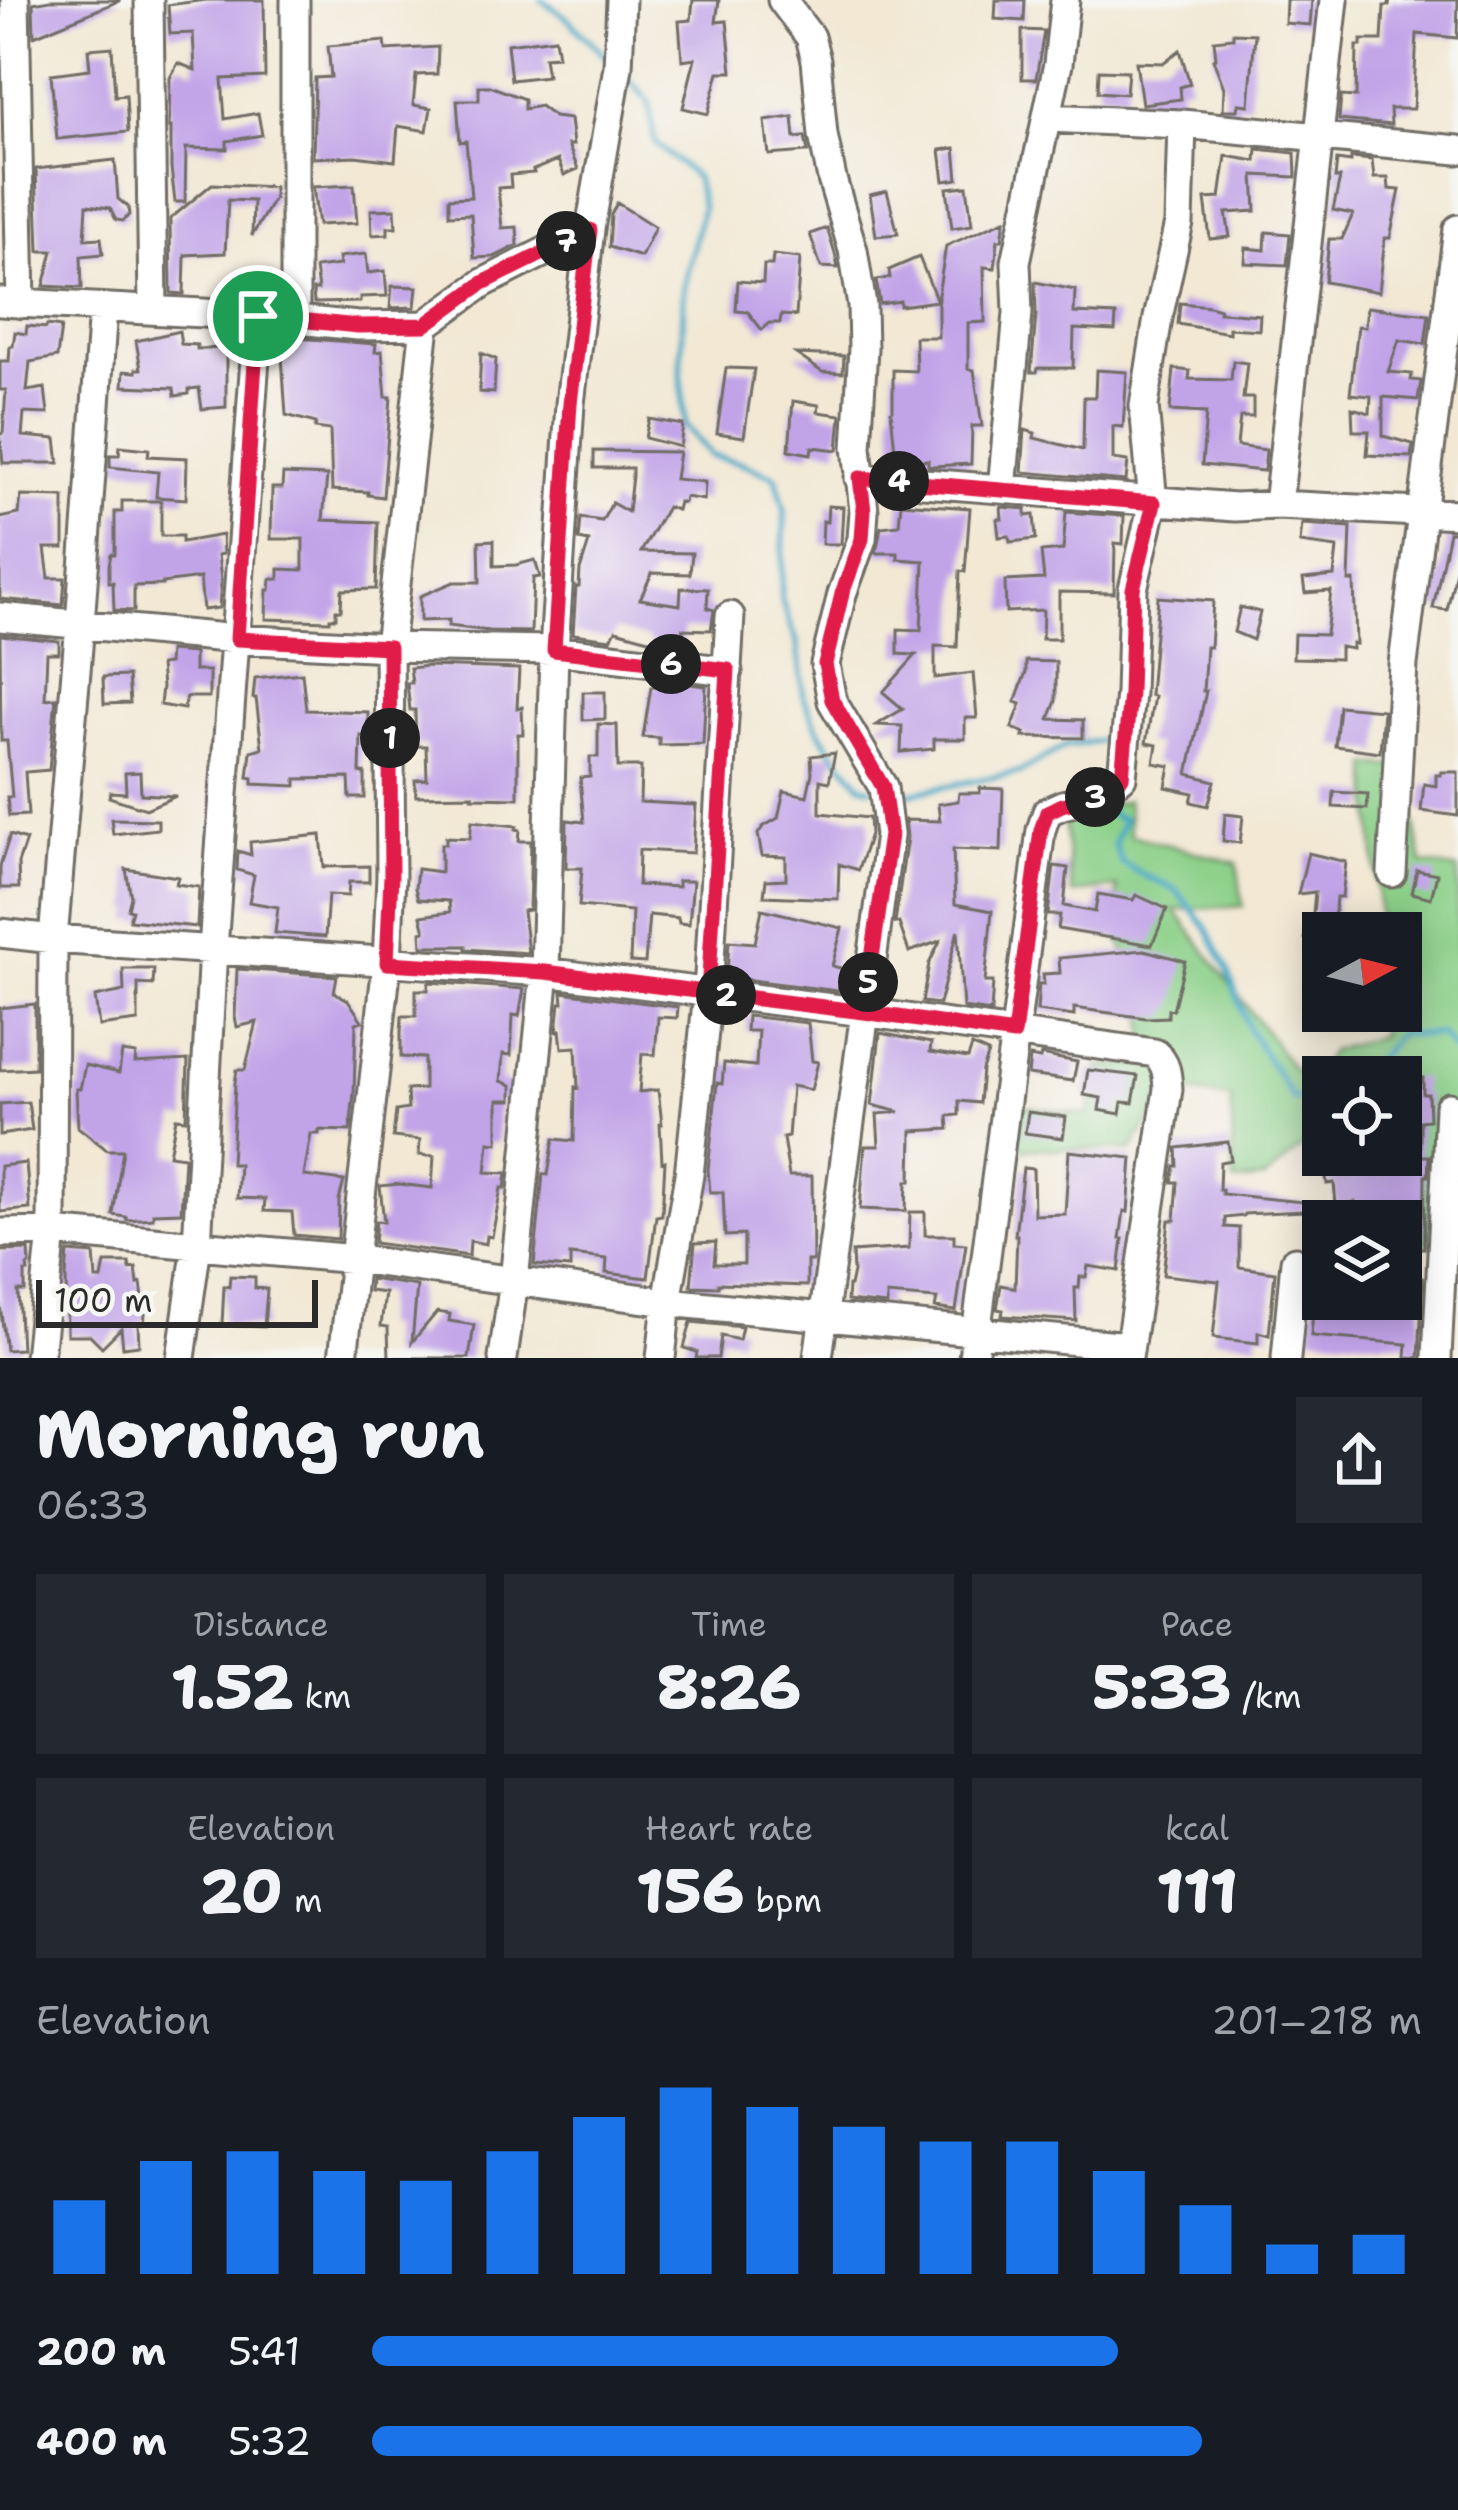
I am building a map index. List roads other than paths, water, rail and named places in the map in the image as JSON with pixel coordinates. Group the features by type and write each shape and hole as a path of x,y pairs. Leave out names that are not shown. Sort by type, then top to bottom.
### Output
{"street":[{"path":"15,0 10,303 358,326 425,325 483,283 590,230"},
{"path":"148,0 153,310"},
{"path":"295,320 296,0"},
{"path":"503,1358 545,972 554,650 570,404 590,230 618,67 621,0"},
{"path":"782,0 810,37 816,60 832,179 856,263 863,347 856,447 864,511 862,539 825,664 832,700 883,787 890,835 818,1358"},
{"path":"1002,489 1018,313 1016,262 1048,118 1065,0"},
{"path":"1278,505 1334,0"},
{"path":"1048,118 1182,124 1458,150"},
{"path":"975,1345 1041,830 1047,812 1097,797 1122,777 1133,589 1154,503 1144,406 1179,223 1182,124"},
{"path":"1392,873 1403,664 1458,229"},
{"path":"39,1358 52,1232 53,939 103,309"},
{"path":"182,1358 197,1245 258,316"},
{"path":"343,1358 387,963 389,647 425,325"},
{"path":"860,478 1154,503 1458,514"},
{"path":"662,1358 689,1175 708,993 730,616"},
{"path":"0,617 237,639 554,650 728,670"},
{"path":"0,932 545,972 864,1012 1144,1050 1162,1060 1168,1089 1128,1352 975,1345 823,1316 667,1302 355,1259 52,1232 0,1233"},
{"path":"1437,1358 1449,1107"},
{"path":"1286,1358 1295,1261"}],"waterway":[{"path":"542,0 611,61"},
{"path":"624,74 649,102 655,143 696,178 702,208 684,284 681,373 685,425 711,456 776,477 785,510 781,599 797,642 804,698 830,748 861,785 871,788"},
{"path":"895,796 1020,772 1066,746 1105,740 1113,750"},
{"path":"1103,804 1114,817 1124,819 1114,844 1121,862 1176,890 1207,928 1249,1030 1293,1099 1302,1098"},
{"path":"1380,1056 1398,1034 1441,1035 1458,1055"}]}
